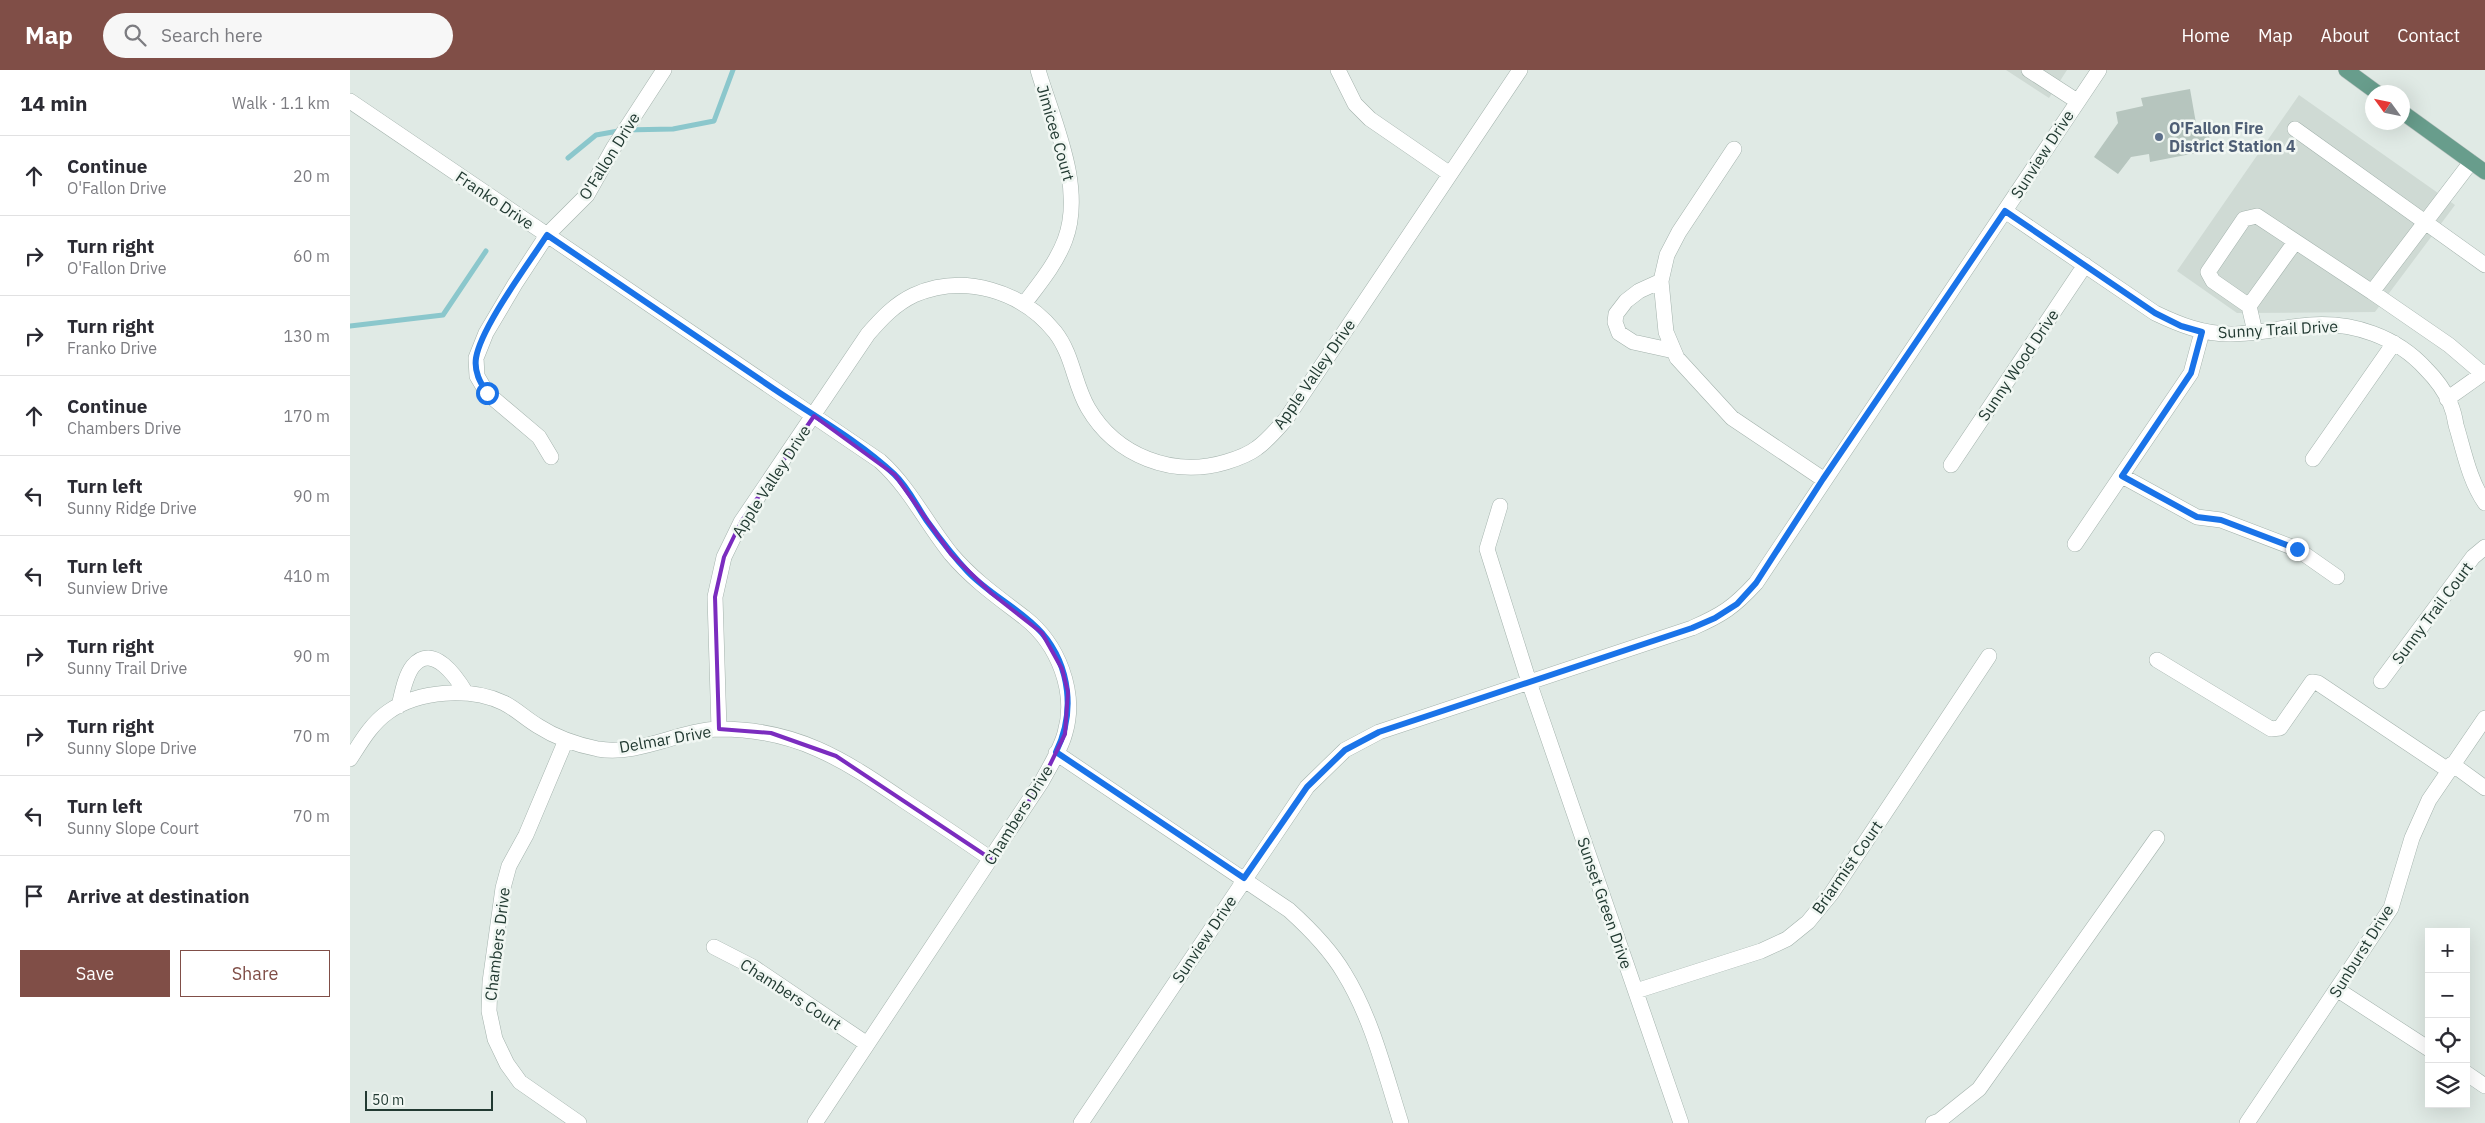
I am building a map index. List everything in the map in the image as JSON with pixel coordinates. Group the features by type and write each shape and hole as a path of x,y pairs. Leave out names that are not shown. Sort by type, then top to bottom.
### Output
{"main road":[{"path":"2346,70 2366,85"},
{"path":"2410,118 2485,172"}],"street":[{"name":"O'Fallon Drive","path":"551,457 540,437 487,393 476,376 476,358 486,332 547,235 587,195 614,146 664,70"},
{"name":"Jimicee Court","path":"1024,304 1055,261 1065,239 1072,215 1073,193 1069,171 1038,70"},
{"path":"1338,70 1355,104 1370,119 1450,174"},
{"name":"Apple Valley Drive","path":"719,729 716,597 724,557 741,522 868,334 884,316 914,295 930,290 969,286 990,289 1024,304 1054,332 1064,346 1088,408 1102,427 1117,442 1144,458 1167,466 1203,467 1225,462 1256,449 1286,419 1520,70"},
{"path":"2029,70 2049,75 2078,101"},
{"name":"Sunview Drive","path":"1081,1123 1307,787 1345,750 1379,732 1692,628 1715,618 1737,604 1756,583 1823,479 2098,70"},
{"name":"Franko Drive","path":"350,101 814,416"},
{"path":"2295,128 2485,265"},
{"path":"1734,149 1679,232 1667,255 1661,281 1666,332 1674,351 1697,382 1732,418 1823,479"},
{"path":"2372,292 2471,162"},
{"name":"Sunny Trail Drive","path":"2005,211 2155,313 2181,326 2202,332 2230,334 2310,325 2342,325 2373,332 2394,343 2426,368 2448,399 2483,496"},
{"path":"2255,332 2249,306 2213,282 2208,272 2244,219 2257,216 2449,345 2484,373 2448,399"},
{"path":"2249,306 2295,242"},
{"name":"Sunny Wood Drive","path":"1951,465 2085,266"},
{"path":"1661,281 1639,291 1626,301 1616,314 1615,322 1619,333 1633,342 1674,351"},
{"path":"2075,544 2191,373 2202,332"},
{"path":"2313,459 2394,343"},
{"name":"Chambers Drive","path":"814,416 880,461 895,475 951,554 991,593 1042,633 1062,668 1068,692 1069,712 1065,734 1042,781 815,1123"},
{"path":"2122,476 2197,517 2221,520 2297,549 2337,577"},
{"name":"Sunset Green Drive","path":"1500,506 1487,550 1680,1123"},
{"name":"Sunny Trail Court","path":"2381,681 2473,557 2485,547"},
{"name":"Briarmist Court","path":"1636,990 1761,951 1787,939 1808,922 1831,894 1989,656"},
{"path":"399,706 406,680 414,665 424,659 437,660 455,674 466,693"},
{"path":"2157,660 2271,729 2280,728 2312,682 2318,683 2485,788"},
{"name":"Delmar Drive","path":"350,759 372,727 388,712 411,700 442,694 466,693 506,704 539,727 566,740 599,749 635,748 685,734 719,729 771,733 836,756 991,859"},
{"name":"Sunburst Drive","path":"2247,1123 2338,990 2391,908 2412,838 2429,800 2485,718"},
{"name":"Chambers Drive","path":"566,740 526,835 509,866 503,888 490,982 489,1011 495,1039 520,1082 579,1123"},
{"path":"1056,752 1244,878 1289,910 1308,927 1344,974 1364,1011 1402,1123"},
{"path":"1933,1123 1939,1121 1979,1089 2157,838"},
{"name":"Chambers Court","path":"714,947 753,967 867,1044"},
{"path":"2338,990 2425,1046"},
{"path":"2470,1077 2485,1086"}],"highlighted area":[{"path":"814,416 895,475 951,554 991,593 1042,633 1062,669 1068,692 1065,734 1042,781 991,859 836,756 771,733 719,729 715,597 724,557 741,522"}],"shaded area":[{"path":"2006,70 2067,70 2049,98"},
{"path":"2299,95 2455,205 2375,312 2237,313 2177,271"}],"building":[{"name":"O'Fallon Fire District Station 4","path":"2190,89 2197,129 2207,127 2211,145 2200,147 2201,152 2150,162 2149,154 2131,157 2118,174 2094,157 2118,123 2116,112 2143,106 2141,98"}],"waterway":[{"path":"568,158 596,135 624,130 673,129 714,121 733,70"},
{"path":"350,326 443,315 486,251"}],"place":[{"name":"O'Fallon Fire District Station 4","path":"2159,137"}],"route":[{"path":"487,393 476,376 476,358 486,332 547,235 880,461 909,491 926,520 951,554 991,593 1042,633 1051,647 1062,668 1068,692 1069,712 1065,734 1056,752 1244,878 1307,787 1345,750 1379,732 1692,628 1715,618 1737,604 1756,583 1823,479 2005,211 2155,313 2181,326 2202,332 2191,373 2122,476 2197,517 2221,520 2297,549"}]}
